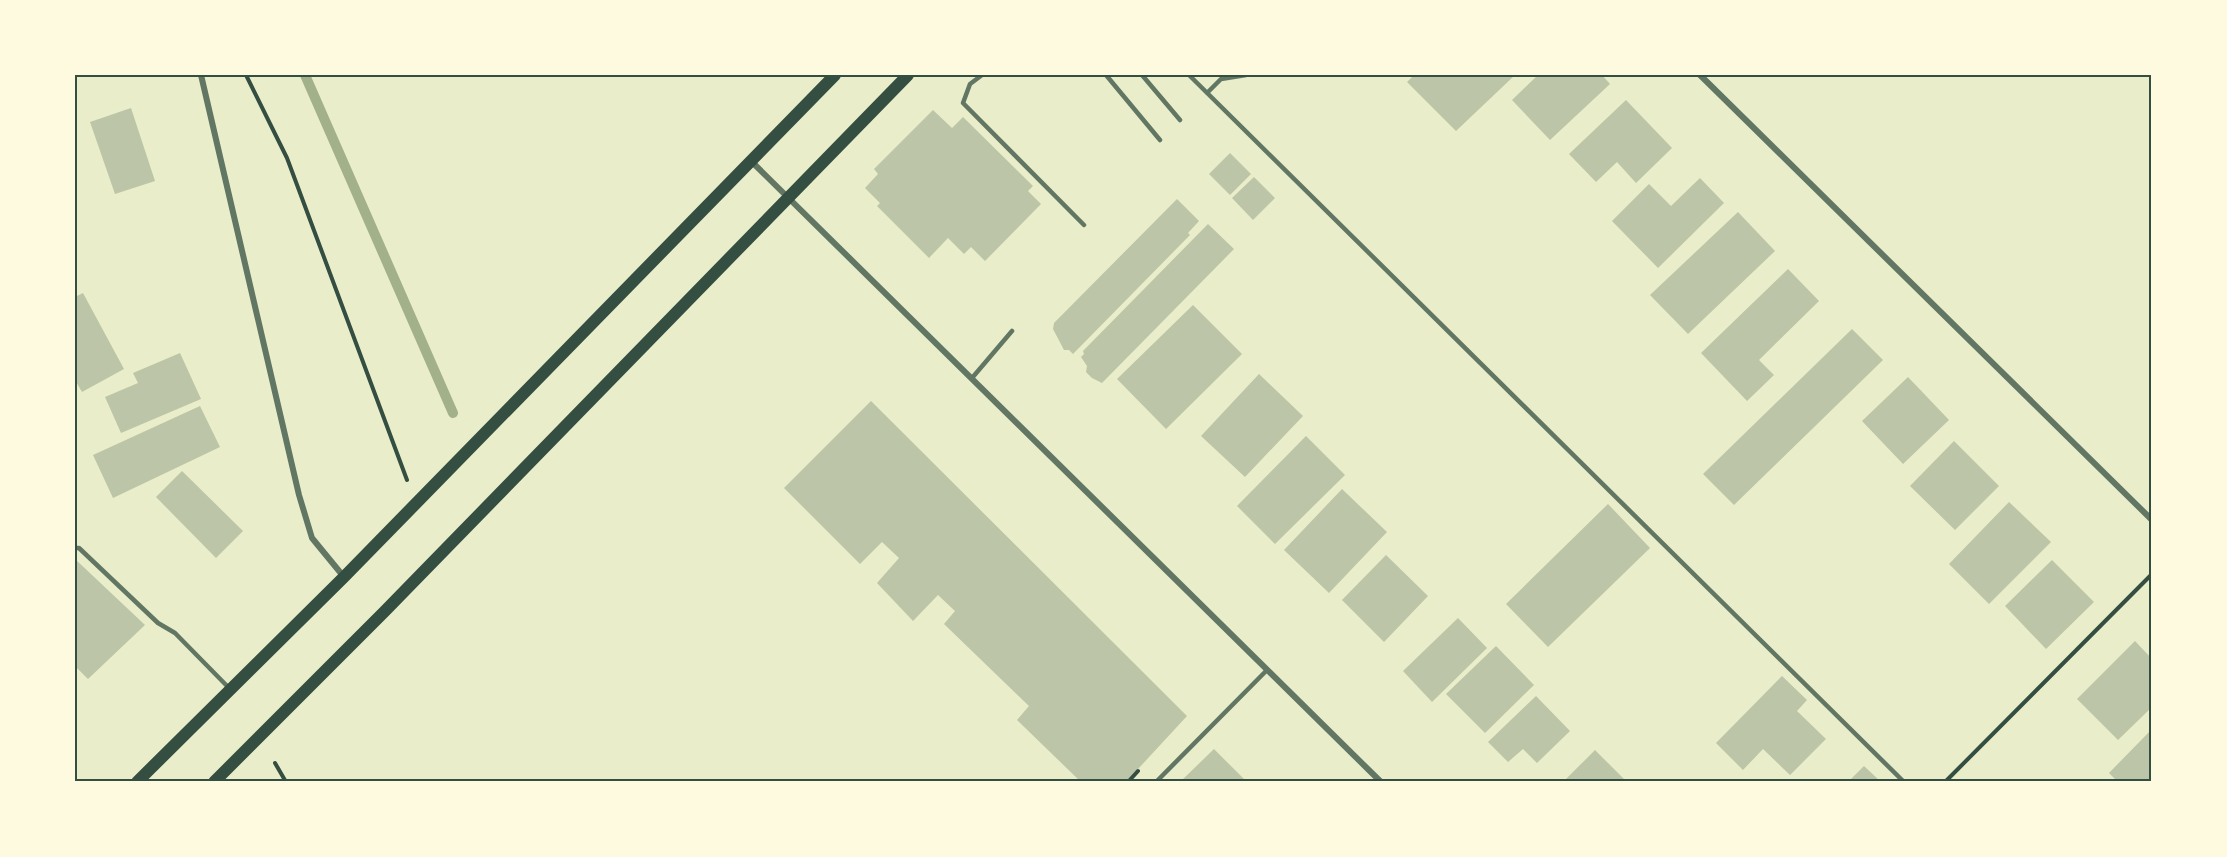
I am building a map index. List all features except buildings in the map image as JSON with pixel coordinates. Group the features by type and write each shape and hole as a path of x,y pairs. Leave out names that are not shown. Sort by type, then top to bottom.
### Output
{"main road":[{"path":"137,782 344,577 834,75"},
{"path":"214,782 386,611 908,75"}],"street":[{"path":"201,75 299,495 312,538 344,577"},
{"path":"1700,75 2152,520"},
{"path":"750,160 1381,782"}],"lane":[{"path":"982,75 970,84 963,103 1084,225"},
{"path":"1106,75 1160,140"},
{"path":"1142,75 1180,120"},
{"path":"1190,75 1904,782"},
{"path":"1207,93 1221,79 1246,75"},
{"path":"972,378 1012,331"},
{"path":"75,548 80,548 158,623 175,633 230,689"},
{"path":"1156,782 1268,670"}],"path":[{"path":"246,75 287,158 416,503"},
{"path":"1945,782 2152,574"},
{"path":"275,763 286,782"}],"waterway":[{"path":"305,75 453,413"}]}
